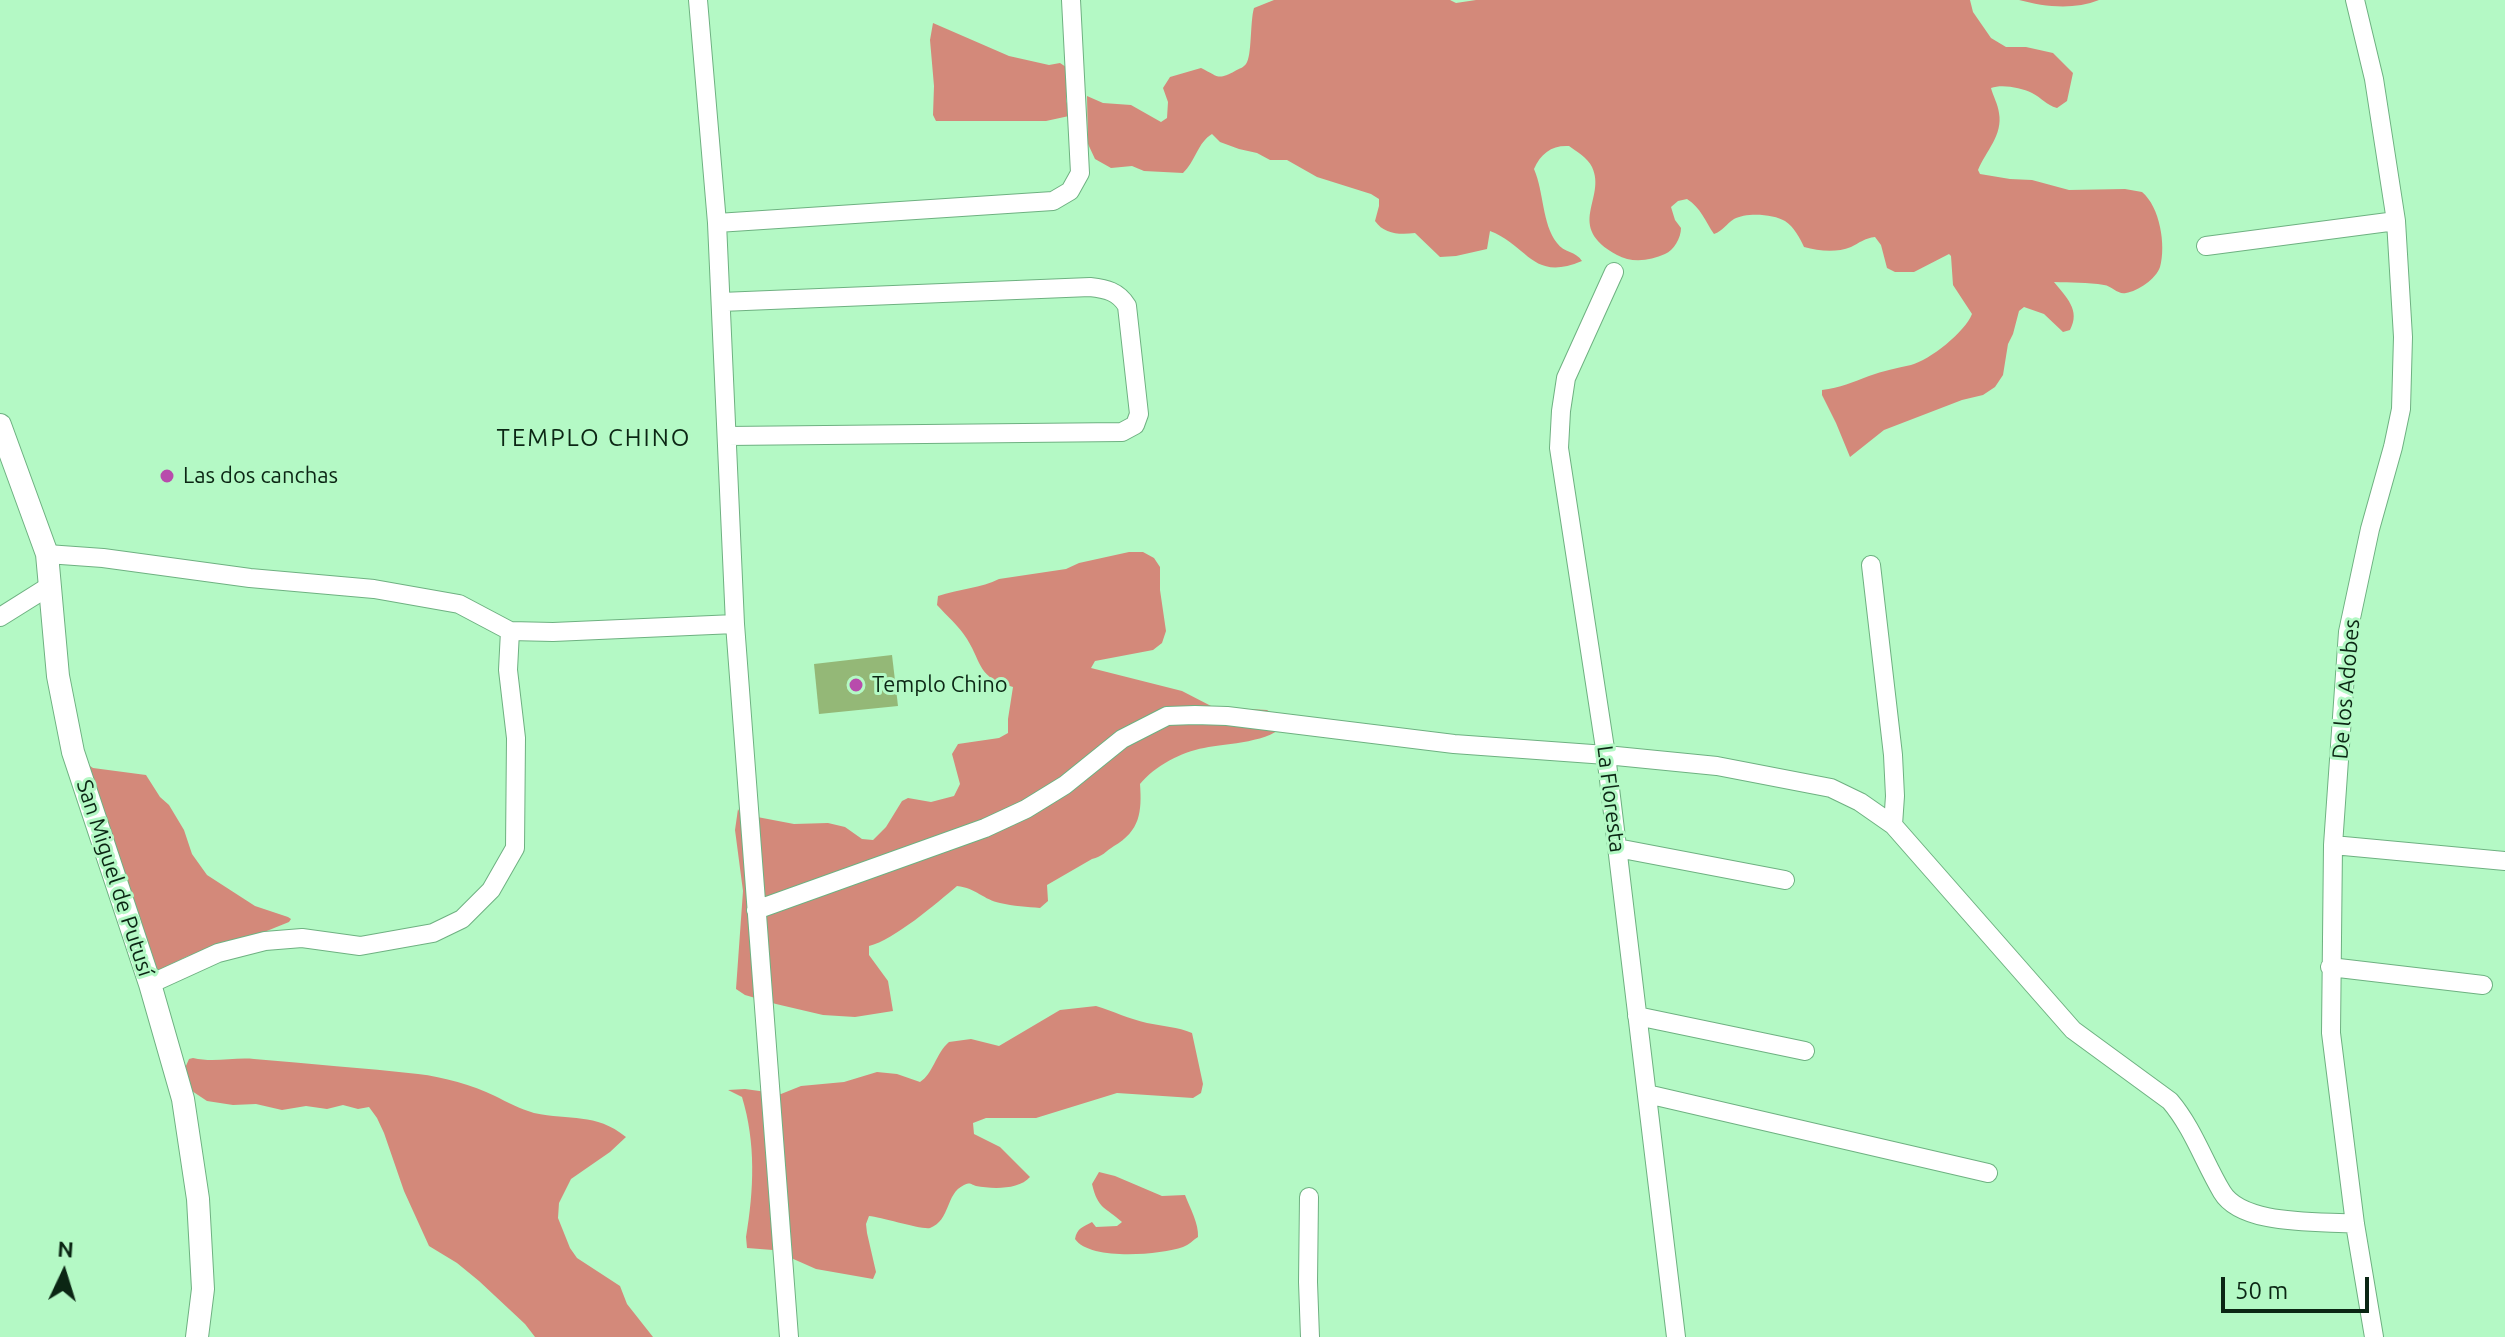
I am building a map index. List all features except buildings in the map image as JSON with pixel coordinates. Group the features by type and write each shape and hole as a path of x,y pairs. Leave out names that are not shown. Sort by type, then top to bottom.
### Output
{"street":[{"path":"698,0 717,223 735,624 789,1337"},
{"path":"717,223 1053,201 1070,191 1080,173 1071,0"},
{"name":"De los Adobes","path":"2355,0 2374,79 2396,221 2403,337 2401,409 2370,529 2348,632 2333,845 2331,1033 2355,1224 2374,1337"},
{"path":"2206,246 2396,221"},
{"name":"La Floresta","path":"1614,272 1566,378 1559,448 1606,755 1676,1337"},
{"path":"721,302 1090,287 1109,290 1121,297 1127,306 1139,414 1135,425 1122,432 727,436"},
{"name":"San Miguel de Putusí","path":"0,425 47,554 58,676 73,752 150,984 183,1099 198,1199 203,1289 197,1337"},
{"path":"47,554 374,589 459,604 510,631 735,624"},
{"path":"1871,565 1893,755 1893,825"},
{"path":"0,617 48,587"},
{"path":"150,984 218,953 265,941 302,938 360,946 433,933 462,919 491,890 515,848 516,738 508,670 510,631"},
{"path":"756,910 985,828 1026,809 1065,785 1122,739 1167,716 1227,716 1454,744 1717,766 1831,788 1860,802 1893,825 2073,1030 2170,1101 2181,1114 2224,1196 2242,1210 2266,1218 2355,1224"},
{"path":"2333,845 2505,861"},
{"path":"1617,848 1785,880"},
{"path":"2330,967 2483,985"},
{"path":"1637,1016 1805,1051"},
{"path":"1647,1094 1988,1173"},
{"path":"1309,1197 1310,1337"}],"shaded area":[{"path":"1274,0 1450,0 1456,3 1476,0 1970,0 1973,12 1991,38 2006,47 2026,47 2053,53 2073,73 2067,101 2057,108 2023,90 1991,88 1998,106 1999,129 1978,170 1980,174 2032,180 2069,190 2125,189 2142,192 2153,207 2160,227 2160,267 2146,284 2126,293 2098,284 2054,282 2073,310 2070,330 2063,332 2044,314 2024,307 2019,311 2008,344 2003,375 1995,387 1983,395 1884,430 1850,457 1822,390 1919,362 1962,329 1972,314 1953,285 1949,254 1914,272 1895,272 1887,268 1881,245 1875,237 1845,249 1816,250 1804,247 1794,229 1785,221 1760,215 1734,219 1714,234 1687,199 1671,207 1681,228 1671,250 1653,258 1628,259 1601,244 1593,234 1590,223 1595,190 1592,167 1569,146 1548,151 1534,169 1552,235 1560,246 1582,261 1552,267 1532,260 1503,237 1490,231 1487,249 1440,257 1415,233 1392,233 1383,229 1375,221 1379,199 1371,194 1317,177 1287,160 1270,160 1220,142 1212,134 1203,142 1183,173 1144,171 1132,166 1111,168 1095,159 1088,144 1087,96 1103,103 1131,105 1161,122 1167,118 1168,102 1163,88 1170,77 1201,68 1221,77 1244,66 1248,60 1254,8"},
{"path":"2019,0 2099,0 2059,6"},
{"path":"933,23 1009,56 1049,65 1060,63 1066,67 1069,116 1046,121 936,121 933,115 930,40"},
{"path":"1143,552 1154,558 1160,567 1166,631 1162,643 1153,650 1095,661 1091,668 1182,691 1213,707 1267,710 1286,723 1270,735 1186,753 1153,771 1140,784 1140,812 1129,834 1101,855 1047,885 1048,901 1040,908 1000,903 957,886 903,929 869,946 869,955 888,981 893,1011 855,1017 823,1015 745,995 736,989 743,891 735,830 738,809 740,813 794,824 828,823 845,827 862,839 873,840 886,827 902,801 908,798 931,802 954,796 960,784 952,754 958,744 999,738 1008,733 1013,687 993,679 982,669 964,634 937,605 938,596 999,579 1066,569 1079,563"},
{"path":"84,762 93,768 146,775 169,805 184,830 192,854 207,875 255,906 288,917 291,919 289,922 237,943 188,956 143,982"},
{"path":"1096,1006 1140,1021 1192,1033 1203,1084 1201,1093 1193,1098 1117,1093 1036,1118 986,1118 973,1123 974,1134 1000,1147 1030,1177 1005,1188 964,1185 954,1194 942,1219 930,1228 869,1216 866,1224 876,1272 873,1279 816,1269 773,1250 747,1248 752,1184 750,1132 742,1097 728,1090 781,1094 801,1086 844,1082 877,1072 897,1074 920,1082 949,1042 971,1039 999,1046 1060,1010"},
{"path":"189,1059 254,1059 428,1075 477,1088 534,1113 593,1121 615,1129 626,1137 571,1179 559,1203 558,1218 577,1258 620,1286 627,1304 653,1337 535,1337 479,1281 429,1246 404,1191 384,1133 369,1107 358,1109 343,1105 327,1109 306,1106 282,1110 256,1104 233,1105 207,1101 192,1091 185,1068"},
{"path":"1099,1172 1162,1196 1185,1195 1196,1221 1198,1237 1183,1247 1143,1254 1095,1251 1083,1246 1075,1239 1083,1227 1092,1222 1096,1227 1117,1226 1122,1222 1097,1199 1092,1184"}],"place":[{"name":"Las dos canchas","path":"167,476"},
{"name":"Templo Chino","path":"856,685"}],"district":[{"name":"TEMPLO CHINO","path":"594,438"}]}
